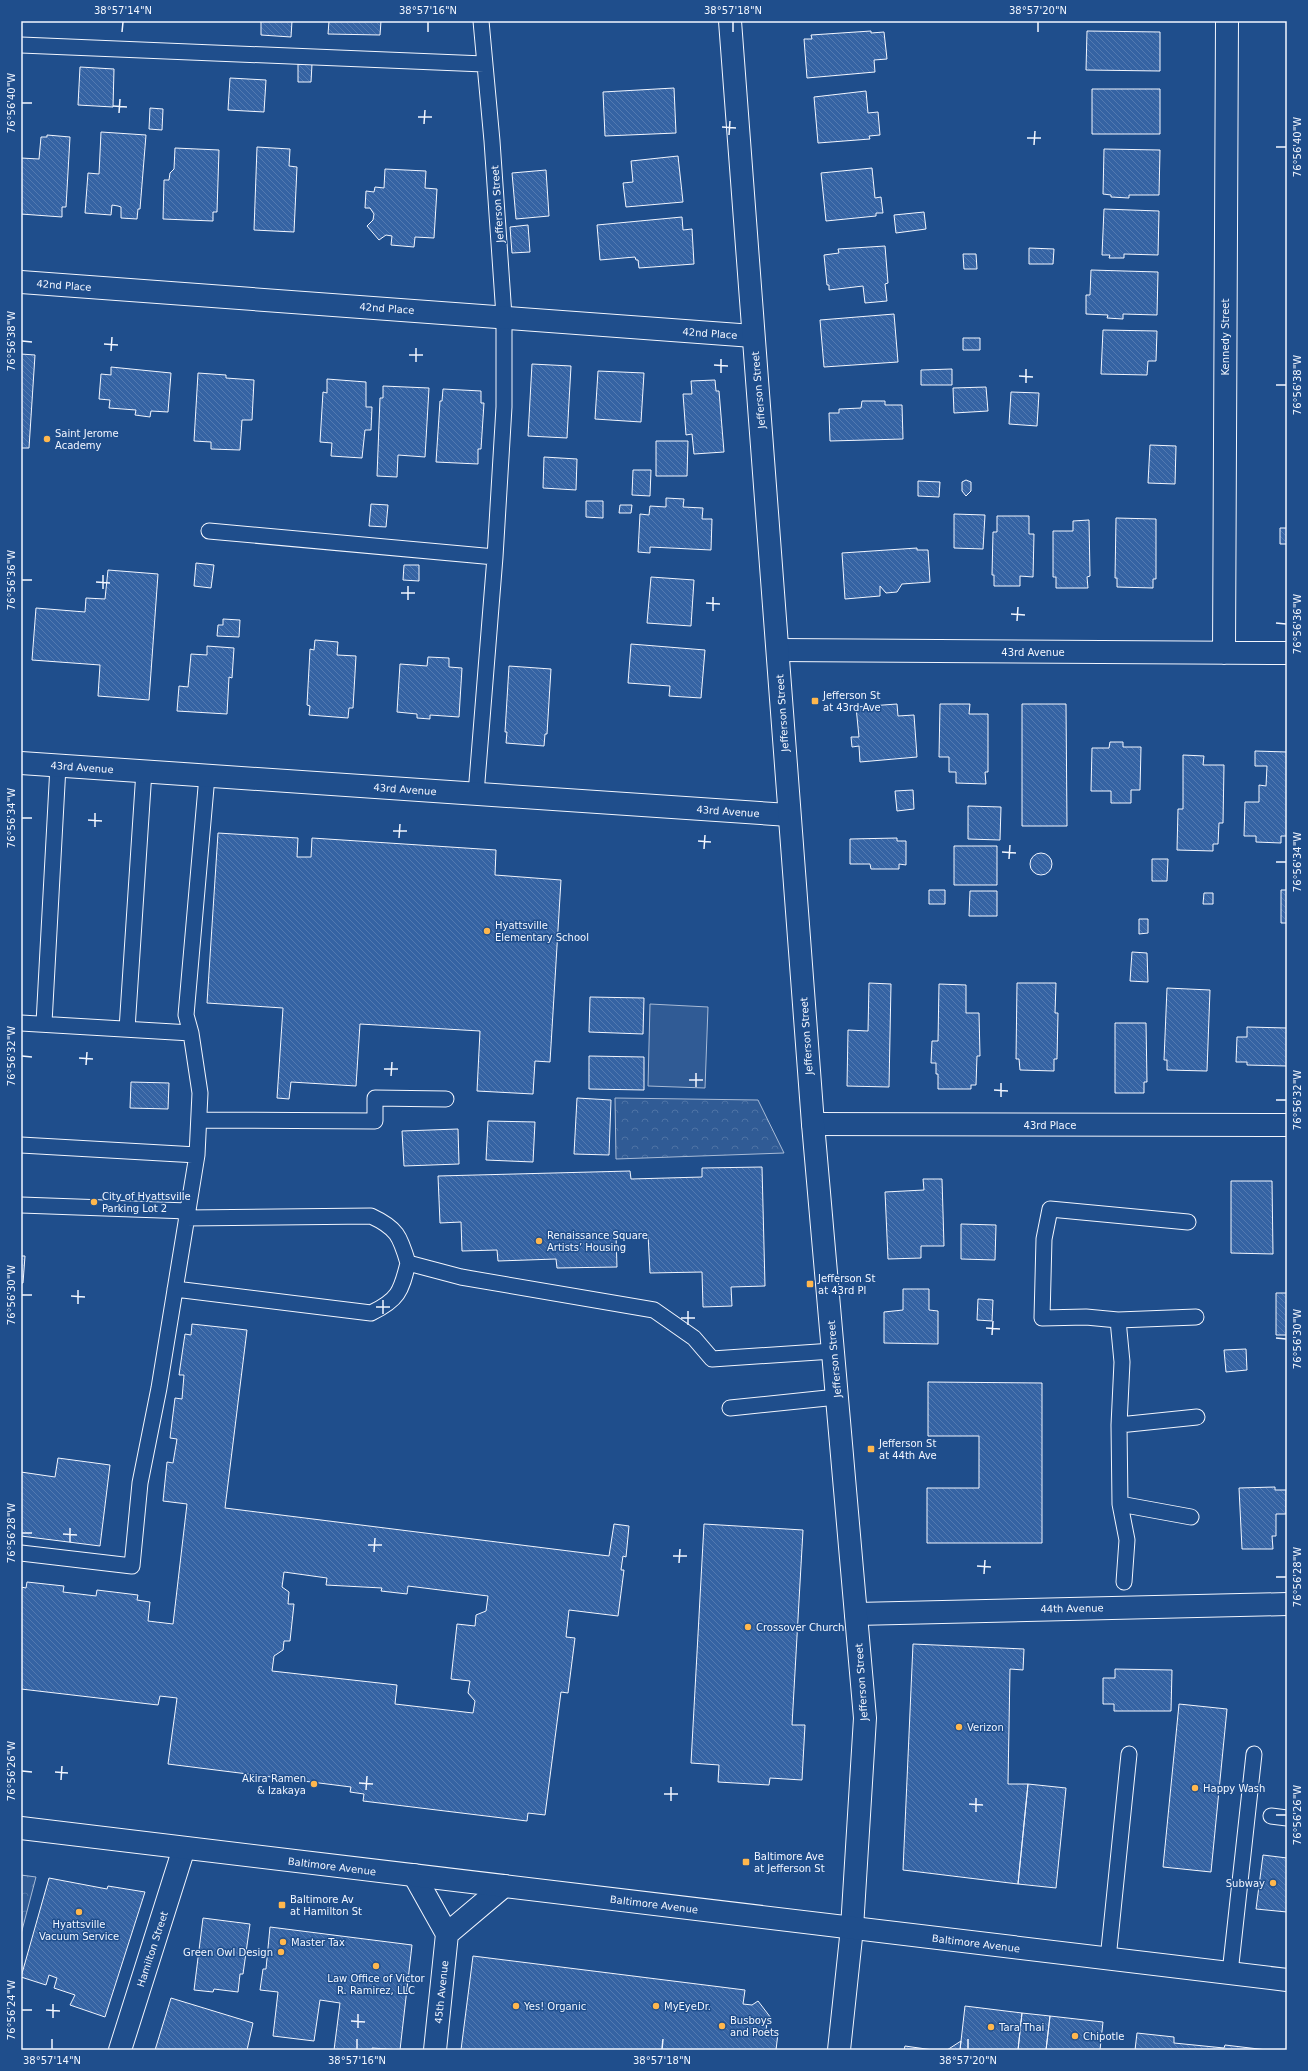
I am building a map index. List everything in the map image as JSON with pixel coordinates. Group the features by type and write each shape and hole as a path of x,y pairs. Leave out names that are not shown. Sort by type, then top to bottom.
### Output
{"street":[{"name":"Jefferson Street","path":"730,21 813,1124 864,1718 852,1928 839,2050"},
{"name":"Kennedy Street","path":"1224,653 1226,21"},
{"name":"42nd Place","path":"21,282 504,316 754,336"},
{"name":"43rd Avenue","path":"778,650 1287,653"},
{"name":"43rd Avenue","path":"21,763 789,815"},
{"name":"43rd Place","path":"813,1124 1287,1125"},
{"name":"44th Avenue","path":"856,1614 1287,1604"},
{"name":"Baltimore Avenue","path":"21,1828 1287,1980"},
{"path":"21,1839 60,1833"},
{"name":"Hamilton Street","path":"120,2050 184,1848"},
{"path":"414,1875 447,1934 504,1886"},
{"name":"45th Avenue","path":"435,2050 447,1934"}],"lane":[{"name":"Jefferson Street","path":"476,794 495,557 504,407 504,316 492,140 481,21"},
{"path":"21,44 484,64"},
{"path":"209,531 495,557"},
{"path":"44,1023 58,766"},
{"path":"126,1029 144,772"},
{"path":"21,1553 132,1566 140,1483 158,1388 197,1155 200,1093 191,1033 186,1015 207,776"},
{"path":"21,1023 44,1023 191,1033"},
{"path":"199,1120 375,1121 375,1098 446,1099"},
{"path":"21,1145 197,1155"},
{"path":"21,1205 187,1214 371,1216 388,1224 402,1240 408,1263 402,1288 388,1305 371,1313 175,1289"},
{"path":"1188,1222 1050,1209 1044,1239 1042,1318 1086,1317 1118,1320 1196,1317"},
{"path":"408,1263 461,1277 654,1310 694,1338 712,1359 833,1351"},
{"path":"1118,1320 1122,1362 1119,1425 1120,1504 1127,1540 1124,1582"},
{"path":"730,1408 837,1397"},
{"path":"1119,1425 1197,1417"},
{"path":"1120,1504 1191,1517"},
{"path":"1108,1959 1129,1754"},
{"path":"1230,1973 1254,1754"},
{"path":"1271,1816 1287,1818"}],"green space":[{"path":"650,1004 708,1007 705,1088 648,1086"},
{"path":"615,1098 758,1100 784,1153 616,1159"},
{"path":"21,1875 36,1877 21,1934"}],"building":[{"path":"261,21 292,21 291,37 261,35"},
{"path":"329,21 381,21 380,35 328,34"},
{"path":"871,31 871,33 884,32 887,59 874,60 875,72 807,78 804,39 812,39 811,35"},
{"path":"1087,31 1160,32 1160,71 1086,70"},
{"path":"298,64 312,64 311,82 298,82"},
{"path":"80,67 114,69 113,107 78,105"},
{"path":"230,78 266,80 264,112 228,110"},
{"path":"674,88 676,133 605,136 603,92"},
{"path":"1092,89 1160,89 1160,134 1092,134"},
{"path":"866,91 868,113 878,112 880,135 869,136 870,139 818,143 814,97"},
{"path":"150,108 163,109 162,130 149,129"},
{"path":"101,132 146,135 140,209 138,209 137,219 121,218 121,207 112,205 111,215 85,213 88,173 99,174"},
{"path":"47,135 70,137 66,207 62,207 62,217 21,214 21,158 39,159 41,137 47,137"},
{"path":"257,147 290,149 289,166 297,167 294,232 254,230"},
{"path":"175,148 219,150 217,212 213,212 213,221 163,219 164,180 169,180 170,173 174,169"},
{"path":"1104,149 1160,150 1159,195 1129,195 1129,198 1111,197 1111,195 1103,194"},
{"path":"678,156 683,202 626,207 623,183 633,182 631,161"},
{"path":"872,168 875,198 881,197 883,213 876,213 876,216 826,221 821,173"},
{"path":"385,169 426,171 425,188 437,189 434,238 415,237 414,247 391,245 392,236 386,235 379,240 367,226 373,220 374,214 370,208 365,208 366,191 374,192 375,187 384,188"},
{"path":"546,170 549,216 516,219 512,173"},
{"path":"1104,209 1159,211 1158,255 1124,254 1124,258 1109,258 1110,255 1102,255"},
{"path":"924,212 926,229 896,233 894,215"},
{"path":"682,217 683,230 692,229 694,264 639,268 638,260 636,260 635,257 600,260 597,225"},
{"path":"528,225 530,252 512,253 510,227"},
{"path":"885,246 888,283 885,284 887,301 865,303 863,286 829,290 829,285 827,285 824,255 839,253 838,249"},
{"path":"1029,248 1054,249 1053,264 1029,264"},
{"path":"963,254 976,254 977,269 964,269"},
{"path":"1091,270 1158,272 1157,315 1123,314 1123,319 1107,318 1108,315 1086,314 1086,295 1090,295"},
{"path":"894,314 898,362 824,367 820,320"},
{"path":"1103,330 1157,331 1156,361 1148,361 1147,375 1101,374"},
{"path":"963,338 980,338 980,350 963,350"},
{"path":"21,354 35,355 29,448 21,448"},
{"path":"532,364 571,366 567,438 528,436"},
{"path":"111,367 171,373 168,412 151,411 150,417 135,415 136,410 109,408 110,400 99,399 101,374 111,375"},
{"path":"952,369 952,385 921,385 921,370"},
{"path":"598,371 644,373 641,422 595,419"},
{"path":"198,373 226,375 226,378 254,380 252,420 242,420 240,450 211,449 211,442 194,441"},
{"path":"327,379 366,382 366,407 372,407 371,430 365,430 362,458 331,456 332,443 320,442 323,392 327,393"},
{"path":"715,380 716,391 719,391 724,452 694,454 692,434 686,435 683,394 692,394 691,381"},
{"path":"383,386 429,388 425,457 398,455 397,477 377,476 380,398 383,398"},
{"path":"986,387 988,411 954,413 953,388"},
{"path":"443,389 481,391 481,403 484,403 481,449 478,449 478,464 436,462 440,401 442,401"},
{"path":"1011,392 1039,393 1037,426 1009,424"},
{"path":"862,401 885,401 885,405 902,405 903,439 830,441 829,413 839,413 839,409 861,408"},
{"path":"656,441 688,441 687,476 656,476"},
{"path":"1150,445 1176,446 1175,484 1148,483"},
{"path":"544,457 577,459 576,490 543,488"},
{"path":"633,470 651,470 650,496 632,495"},
{"path":"966,480 971,482 971,491 966,496 962,491 962,482"},
{"path":"918,481 940,482 939,497 918,496"},
{"path":"666,498 684,499 683,507 703,508 702,519 712,519 711,550 650,547 650,553 638,552 640,514 649,515 650,506 666,507"},
{"path":"586,501 603,501 603,518 586,517"},
{"path":"371,504 388,505 386,527 369,526"},
{"path":"620,505 632,505 631,513 619,513"},
{"path":"954,514 985,515 983,549 954,548"},
{"path":"997,516 1029,516 1029,534 1034,534 1033,577 1020,576 1020,586 994,586 994,575 992,575 993,532 997,532"},
{"path":"1116,518 1156,519 1156,579 1153,579 1153,588 1117,587 1117,578 1115,578"},
{"path":"1089,520 1090,576 1087,577 1088,588 1056,588 1056,577 1053,577 1053,531 1073,531 1073,521"},
{"path":"1280,528 1287,528 1287,544 1280,544"},
{"path":"917,548 917,550 928,550 930,582 902,584 897,592 886,593 880,586 880,596 845,599 842,553"},
{"path":"196,563 214,565 211,588 194,586"},
{"path":"404,565 419,565 419,581 403,580"},
{"path":"108,570 158,574 149,700 98,696 100,665 32,660 36,608 85,612 86,598 105,599"},
{"path":"651,577 694,580 691,626 647,623"},
{"path":"223,619 240,620 239,637 217,636 218,625 223,625"},
{"path":"315,640 338,642 337,655 356,656 353,708 349,708 348,718 309,715 310,706 307,705 310,649 314,650"},
{"path":"631,644 705,650 701,698 669,696 670,686 628,683"},
{"path":"207,646 234,648 232,678 229,677 227,714 177,711 179,686 188,687 191,654 207,655"},
{"path":"428,657 449,658 449,667 462,668 459,717 430,715 430,719 417,718 417,714 397,712 400,664 427,666"},
{"path":"509,666 551,669 547,734 545,734 544,746 506,743 507,732 505,732"},
{"path":"897,704 898,716 914,715 917,757 860,762 859,746 852,747 851,737 859,737 856,707"},
{"path":"940,704 970,704 969,714 988,714 988,772 985,772 986,784 956,783 956,772 949,772 949,757 939,757"},
{"path":"1022,704 1066,704 1067,826 1022,826"},
{"path":"1110,742 1123,742 1123,747 1141,747 1140,790 1131,790 1131,803 1111,803 1111,791 1091,791 1092,748 1109,748"},
{"path":"1255,751 1287,752 1287,836 1281,836 1281,843 1256,842 1256,836 1244,836 1245,802 1259,802 1259,785 1266,786 1267,766 1255,766"},
{"path":"1183,755 1204,756 1203,765 1224,765 1223,823 1219,823 1218,844 1213,844 1213,851 1177,850 1178,809 1183,809"},
{"path":"913,790 914,809 897,811 895,791"},
{"path":"968,806 1001,807 1000,840 968,839"},
{"path":"218,833 298,838 297,857 311,857 312,838 496,850 495,875 561,880 550,1062 535,1061 533,1094 477,1091 480,1031 360,1024 356,1086 291,1082 289,1099 277,1098 283,1008 207,1003"},
{"path":"897,838 897,841 906,841 906,865 899,864 899,869 871,869 870,864 850,864 850,839"},
{"path":"954,846 997,846 997,885 954,885"},
{"path":"1041,853 1045,854 1051,860 1051,868 1045,874 1041,875 1037,874 1031,868 1030,864 1031,860 1037,854"},
{"path":"1152,859 1168,859 1167,881 1152,881"},
{"path":"929,890 945,890 945,904 929,904"},
{"path":"1281,890 1287,890 1287,923 1281,923"},
{"path":"970,891 997,891 997,916 969,916"},
{"path":"1204,893 1213,893 1213,904 1203,904"},
{"path":"1139,919 1148,919 1148,933 1139,934"},
{"path":"1132,952 1147,953 1148,982 1130,981"},
{"path":"869,983 891,984 889,1087 847,1086 848,1030 868,1031"},
{"path":"1017,983 1056,983 1055,1013 1058,1013 1057,1059 1054,1059 1054,1071 1020,1070 1019,1059 1016,1059"},
{"path":"939,984 966,985 966,1013 979,1013 980,1056 977,1056 976,1085 971,1085 971,1089 938,1089 936,1063 931,1063 932,1041 938,1041"},
{"path":"1167,988 1210,990 1207,1071 1167,1070 1167,1060 1164,1060"},
{"path":"590,997 644,998 643,1034 589,1032"},
{"path":"1115,1023 1146,1023 1147,1082 1144,1082 1144,1093 1115,1093"},
{"path":"1247,1027 1287,1028 1287,1066 1247,1065 1247,1062 1236,1062 1237,1037 1247,1037"},
{"path":"589,1056 644,1057 644,1090 589,1089"},
{"path":"131,1082 169,1083 168,1109 130,1108"},
{"path":"577,1098 611,1100 609,1155 574,1154"},
{"path":"488,1121 535,1122 533,1162 486,1160"},
{"path":"458,1129 459,1164 404,1166 402,1131"},
{"name":"Renaissance Square Artists’ Housing","path":"762,1167 765,1286 731,1287 732,1306 703,1307 702,1272 650,1273 648,1234 616,1235 617,1267 557,1268 556,1259 498,1261 497,1250 462,1251 461,1222 440,1223 438,1176 630,1171 631,1179 702,1177 702,1168"},
{"path":"923,1179 942,1179 944,1246 921,1246 921,1258 888,1259 885,1192 924,1190"},
{"path":"1231,1181 1272,1181 1273,1254 1231,1253"},
{"path":"961,1224 996,1225 995,1260 961,1259"},
{"path":"21,1256 25,1256 23,1283 21,1283"},
{"path":"903,1289 929,1289 929,1310 938,1311 938,1344 884,1343 884,1312 903,1310"},
{"path":"1276,1293 1287,1293 1287,1335 1276,1335"},
{"path":"978,1299 993,1300 992,1321 977,1320"},
{"path":"192,1324 247,1330 225,1508 609,1556 614,1524 629,1526 626,1557 623,1556 621,1570 624,1570 618,1616 569,1610 566,1637 575,1638 568,1693 561,1692 545,1815 528,1813 527,1821 363,1801 364,1794 350,1792 351,1787 168,1764 177,1698 160,1696 158,1705 21,1689 21,1587 26,1588 27,1582 64,1586 63,1592 96,1596 97,1590 138,1595 137,1600 150,1602 148,1621 173,1624 187,1504 163,1501 167,1462 173,1463 177,1439 170,1438 175,1398 182,1399 184,1375 179,1375 185,1334 191,1335","holes":["284,1572 327,1578 326,1585 382,1588 381,1591 407,1594 408,1586 488,1596 486,1611 476,1615 475,1626 457,1624 451,1679 470,1681 468,1693 475,1701 473,1713 395,1704 397,1685 272,1671 274,1656 283,1650 284,1641 290,1641 294,1604 288,1604 289,1592 282,1587"]},
{"path":"1246,1349 1247,1370 1226,1372 1224,1350"},
{"path":"928,1382 1042,1383 1042,1543 927,1543 927,1488 979,1488 979,1436 928,1436"},
{"path":"58,1458 110,1465 100,1546 21,1536 21,1472 55,1477"},
{"path":"1275,1487 1275,1490 1286,1490 1286,1514 1276,1514 1276,1536 1272,1536 1273,1549 1242,1549 1239,1488"},
{"name":"Crossover Church","path":"704,1524 803,1530 792,1725 805,1725 802,1780 770,1778 769,1785 718,1782 719,1765 691,1763"},
{"name":"Verizon","path":"913,1644 1024,1649 1023,1670 1010,1669 1008,1784 1028,1784 1018,1884 903,1870"},
{"path":"1115,1669 1172,1670 1171,1711 1114,1711 1114,1704 1103,1704 1103,1678 1115,1678"},
{"name":"Happy Wash","path":"1179,1704 1227,1709 1211,1872 1163,1867"},
{"path":"1028,1784 1066,1788 1056,1888 1018,1884"},
{"name":"Subway","path":"1263,1855 1287,1858 1287,1912 1256,1909"},
{"path":"49,1878 107,1889 108,1886 145,1892 105,2017 70,2005 75,1995 54,1988 57,1978 49,1975 46,1985 21,1977"},
{"path":"203,1918 250,1924 243,1974 240,1974 238,1992 214,1989 213,1992 194,1990"},
{"path":"270,1927 412,1945 400,2050 372,2048 372,2050 334,2050 340,2003 320,2000 314,2041 273,2036 278,1992 260,1990 263,1969 266,1969"},
{"path":"473,1956 745,1990 743,2004 752,2005 758,2001 771,2018 767,2022 766,2031 778,2033 776,2050 461,2050"},
{"path":"171,1998 253,2023 247,2050 155,2050"},
{"name":"Tara Thai","path":"965,2006 1022,2013 1018,2050 960,2050"},
{"path":"1022,2013 1050,2016 1046,2050 1018,2050"},
{"name":"Chipotle","path":"1050,2016 1103,2022 1100,2050 1046,2050"},
{"path":"1137,2033 1174,2037 1174,2043 1224,2048 1225,2045 1267,2050 1135,2050"},
{"path":"961,2041 960,2050 947,2050"},
{"path":"905,2046 933,2050 904,2050"}],"place":[{"name":"Saint Jerome Academy","path":"47,439"},
{"name":"Jefferson St at 43rd Ave","path":"815,701"},
{"name":"Hyattsville Elementary School","path":"487,931"},
{"name":"City of Hyattsville Parking Lot 2","path":"94,1202"},
{"name":"Renaissance Square Artists’ Housing","path":"539,1241"},
{"name":"Jefferson St at 43rd Pl","path":"810,1284"},
{"name":"Jefferson St at 44th Ave","path":"871,1449"},
{"name":"Crossover Church","path":"748,1627"},
{"name":"Verizon","path":"959,1727"},
{"name":"Akira Ramen & Izakaya","path":"314,1784"},
{"name":"Happy Wash","path":"1195,1788"},
{"name":"Baltimore Ave at Jefferson St","path":"746,1862"},
{"name":"Subway","path":"1273,1883"},
{"name":"Baltimore Av at Hamilton St","path":"282,1905"},
{"name":"Hyattsville Vacuum Service","path":"79,1912"},
{"name":"Master Tax","path":"283,1942"},
{"name":"Green Owl Design","path":"281,1952"},
{"name":"Law Office of Victor R. Ramirez, LLC","path":"376,1966"},
{"name":"Yes! Organic","path":"516,2006"},
{"name":"MyEyeDr.","path":"656,2006"},
{"name":"Busboys and Poets","path":"722,2026"},
{"name":"Tara Thai","path":"991,2027"},
{"name":"Chipotle","path":"1075,2036"}]}
